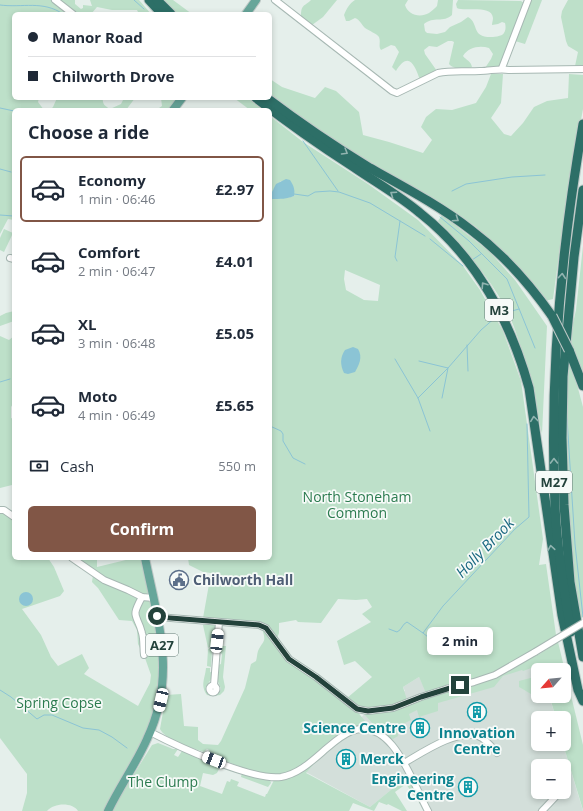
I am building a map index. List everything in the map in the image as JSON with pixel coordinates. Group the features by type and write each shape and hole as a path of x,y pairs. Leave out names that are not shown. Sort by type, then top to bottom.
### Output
{"highway":[{"path":"149,0 160,12"},
{"path":"157,0 169,12"},
{"name":"M3","path":"259,100 269,108"},
{"name":"M3","path":"270,100 293,118 334,145 446,212 471,229 496,250 516,270 552,316 569,350 583,386"},
{"name":"M3","path":"272,110 294,127 420,213 454,245 474,270 490,294 512,338 529,388 562,615 578,690 583,701"},
{"name":"M27","path":"583,124 570,200 563,256 554,374 553,435 555,507 563,585 583,694"},
{"name":"M27","path":"583,190 574,257 563,376 562,423 564,505 570,574 583,657"}],"main road":[{"path":"247,12 256,0"},
{"name":"A27","path":"108,811 150,732 159,708 163,683 163,656 158,617 145,560"}],"street":[{"path":"55,0 70,12"},
{"path":"275,0 392,92 397,93 444,71 479,71 502,68 509,70 583,70"},
{"path":"502,68 528,0 525,0"},
{"path":"0,510 4,510 12,516"},
{"path":"75,560 104,580 142,597 154,598"},
{"path":"142,597 136,609 135,618 142,633 142,647 144,655"},
{"path":"158,617 259,625 266,628 289,659 316,677 357,709 368,711 393,708 443,690 495,675 583,623"},
{"path":"214,685 219,622"},
{"path":"150,732 181,747 241,770 264,776 280,777 294,773 309,764 338,738 356,730 373,731 381,735 392,745 404,763 428,811"},
{"path":"404,763 454,737 467,734 480,736 497,752"},
{"path":"542,811 553,799"}],"shaded area":[{"path":"536,648 540,663 531,663 531,703 551,703 554,711 531,711 531,751 565,751 567,759 531,759 531,799 571,799 571,771 583,811 432,811 412,773 370,807 306,772 341,739 375,703 405,691 403,687 419,677 423,685"}],"green space":[{"path":"0,0 75,0 75,4 81,9 83,8 83,5 92,6 90,0 139,0 149,12 138,12 137,10 112,10 97,7 93,12 12,12 12,100 38,100 38,102 42,108 12,108 12,220 8,219 0,234"},
{"path":"163,0 173,0 189,12 175,12"},
{"path":"311,0 337,0 323,17 312,25 301,17 303,6"},
{"path":"355,0 408,0 405,5 409,11 415,15 426,15 437,6 438,0 453,0 452,15 446,19 431,20 427,22 424,24 425,31 427,33 437,34 445,32 450,27 468,17 474,23 478,33 486,37 502,35 506,26 505,23 502,22 492,25 493,18 488,11 457,8 456,4 458,0 521,1 524,3 499,68 485,68 493,54 489,48 482,47 471,49 463,56 470,62 472,67 463,69 451,66 449,64 454,42 448,41 437,47 429,46 424,50 425,54 437,71 420,80 414,65 411,62 405,62 396,71 392,67 399,52 395,46 391,45 381,50 380,39 378,36 365,28 355,18 346,21 344,15 348,6"},
{"path":"531,0 542,0 525,44 515,41"},
{"path":"568,0 583,0 583,66 575,66 578,52 568,46 566,41 561,17 562,11"},
{"path":"491,74 503,74 501,103 491,118 504,134 511,136 523,123 534,107 547,101 568,98 569,74 583,75 583,109 568,189 553,299 545,301 522,270 476,227 453,211 340,145 272,97 272,80 282,87 315,98 325,87 336,91 359,112 363,135 423,153 432,140 421,127 426,117 436,109 452,110 476,103 486,87"},
{"path":"56,100 103,100 104,105 108,108 52,108"},
{"path":"123,100 134,100 128,108 112,108 121,104"},
{"path":"161,100 178,100 172,108 159,108 162,106"},
{"path":"237,100 250,100 260,108 247,108"},
{"name":"North Stoneham Common","path":"272,118 303,142 368,184 418,220 463,266 480,290 503,331 521,381 543,539 539,565 546,564 556,635 536,648 538,655 558,642 563,663 531,663 531,668 503,676 494,687 438,703 438,711 419,717 417,710 409,714 411,720 397,727 398,736 393,739 388,736 379,723 374,725 364,714 370,709 361,707 347,698 372,677 355,661 344,665 337,641 371,622 362,614 372,607 367,599 338,599 321,623 298,622 296,620 279,623 279,633 277,638 264,625 203,618 211,573 203,572 189,565 188,560 272,560","holes":["281,181 294,196 282,198 273,190","345,270 380,285 378,301 364,300 346,290 344,279","419,677 426,693 407,700 403,687"]},
{"path":"442,215 489,251 515,280 547,326 542,434 523,353 508,312 491,284 481,271 438,221"},
{"path":"4,229 12,233 4,252 0,250 0,238"},
{"path":"583,246 583,373 569,340 576,310"},
{"path":"12,312 12,322 0,326 0,316"},
{"path":"0,336 9,340 12,338 12,485 0,488"},
{"path":"567,354 572,366 583,407 583,617 581,618 573,581 566,472"},
{"name":"Spring Copse","path":"10,510 12,512 12,560 49,560 54,567 64,591 60,596 22,609 41,635 51,657 58,666 82,654 89,668 84,674 138,706 150,683 151,675 138,644 137,630 132,621 119,620 98,588 92,582 93,575 75,565 72,561 97,560 97,567 126,560 141,560 154,612 151,613 159,639 160,682 150,727 114,790 105,811 78,811 72,806 58,805 47,811 22,811 27,793 27,774 0,738 0,511"},
{"path":"203,625 216,626 216,644 208,648"},
{"path":"262,629 277,647 356,710 370,727 352,728 340,733 299,767 290,772 279,774 253,771 211,755 207,749 204,752 193,749 173,740 160,729 166,695 181,694 184,726 198,727 198,740 203,744 218,745 245,688 251,664 256,661 258,651 264,641"},
{"path":"215,645 216,649 212,651 211,667 207,666 208,649"},
{"path":"220,646 226,646 223,677 225,687 224,691 220,695 213,696 218,694 221,689 217,679 218,665 221,664 222,654 219,652"},
{"path":"206,668 210,668 210,672 213,673 206,689 212,696 207,695 204,688"},
{"name":"North Stoneham Common","path":"531,678 531,694 519,687 519,681"},
{"name":"North Stoneham Common","path":"571,696 583,745 583,810 571,770 571,759 568,759 565,751 571,751 571,711 554,711 552,703 571,703"},
{"name":"The Clump","path":"158,743 173,749 178,749 174,755 178,757 182,751 220,765 217,773 213,775 203,773 200,786 222,794 227,781 230,782 231,779 239,782 237,786 265,797 274,780 312,764 313,765 306,773 370,807 408,776 422,803 420,804 406,784 395,792 407,811 402,811 388,804 379,802 374,811 353,803 349,811 113,811 116,803 152,745"},
{"path":"242,773 270,780 271,783 268,787 241,777"}],"water":[{"path":"286,179 290,180 294,190 294,196 272,199 272,192 276,184"},
{"path":"353,347 358,349 360,355 359,364 355,372 348,374 344,373 341,364 342,355 345,350"},
{"path":"26,592 31,594 33,599 31,604 26,606 21,604 19,599 21,594"}],"waterway":[{"path":"134,0 144,9"},
{"path":"0,5 32,5 48,7 59,12"},
{"path":"0,108 12,111"},
{"path":"303,141 338,191"},
{"path":"0,169 11,172"},
{"name":"Holly Brook","path":"452,191 466,184 512,177 545,175"},
{"path":"294,194 308,196 315,192 339,192 370,203 425,236"},
{"path":"0,215 12,216"},
{"name":"Holly Brook","path":"440,217 469,241 507,279 535,348"},
{"path":"397,261 395,257 400,221"},
{"path":"430,239 463,266"},
{"path":"472,260 481,254"},
{"name":"Holly Brook","path":"512,311 519,309"},
{"path":"418,398 448,368 481,330 496,317"},
{"path":"467,345 468,371"},
{"path":"395,359 418,398 430,431"},
{"path":"419,361 448,368 442,398"},
{"path":"0,382 10,379"},
{"path":"567,418 575,544 583,617"},
{"name":"Holly Brook","path":"389,629 397,632 407,622 423,633 443,606 515,529 529,517 527,424"},
{"path":"272,427 281,431 283,434 283,441 293,458 305,464"},
{"path":"423,633 433,641"},
{"path":"0,690 11,697 37,719 44,715 52,715 83,728 99,730 127,748"}],"place":[{"name":"Chilworth Hall","path":"179,580"},
{"name":"Innovation Centre","path":"477,712"},
{"name":"Science Centre","path":"420,728"},
{"name":"Merck","path":"346,759"},
{"name":"Engineering Centre","path":"468,787"}],"route":[{"path":"157,616 259,625 266,628 289,659 316,677 357,709 368,711 393,708 421,697 460,685"}]}
